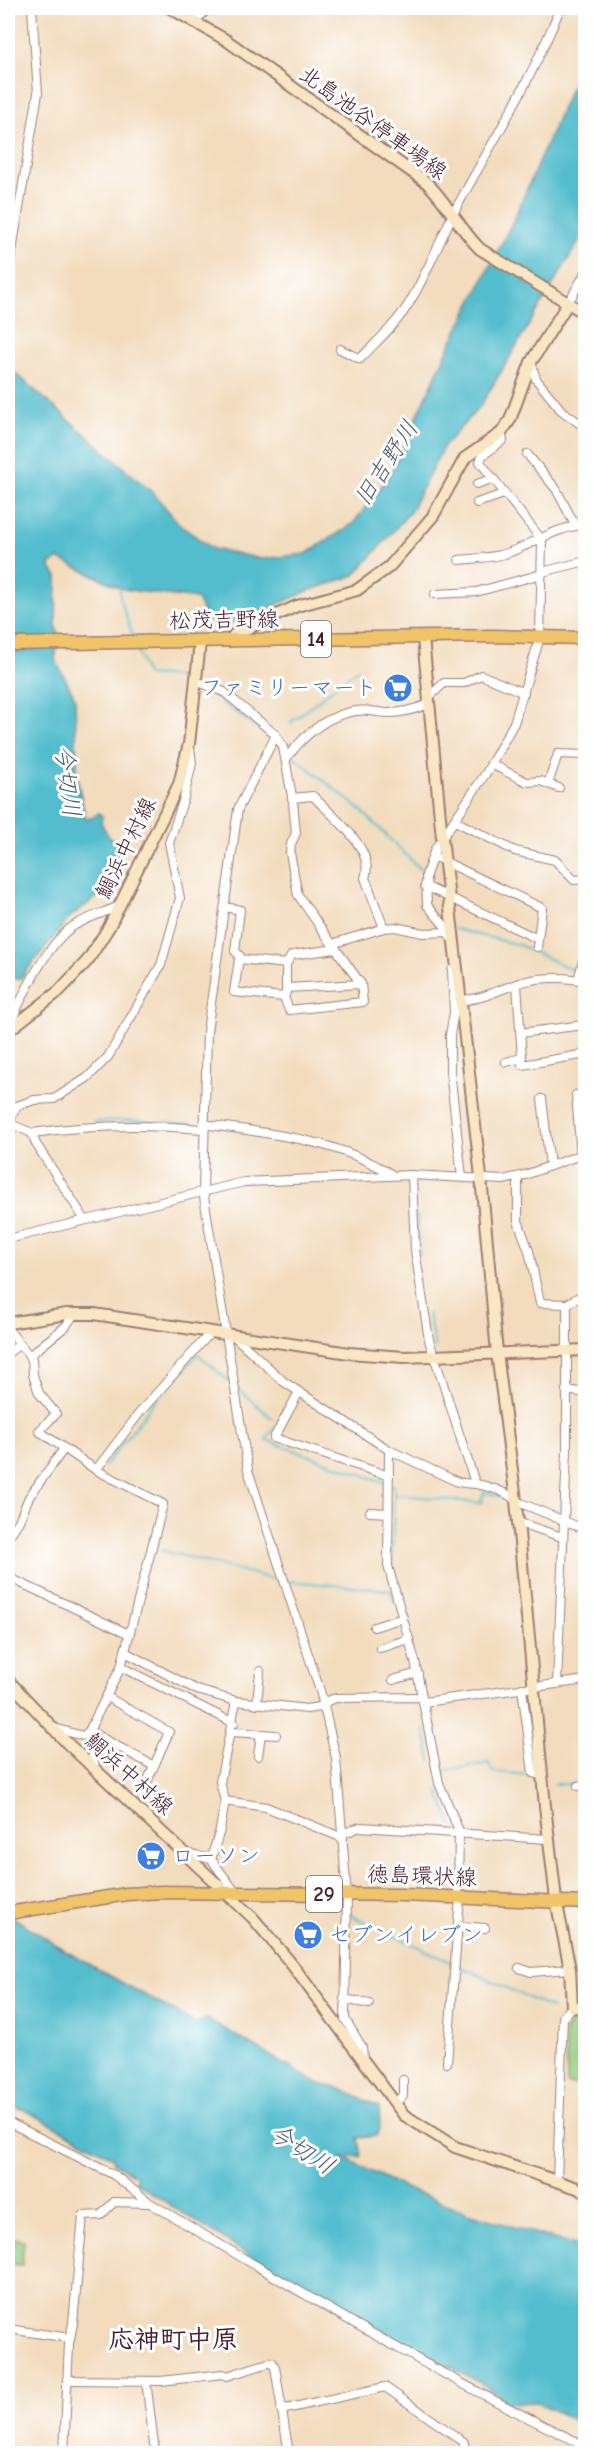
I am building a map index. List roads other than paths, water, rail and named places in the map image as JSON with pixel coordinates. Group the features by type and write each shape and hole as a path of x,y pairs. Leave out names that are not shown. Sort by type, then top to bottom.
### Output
{"main road":[{"name":"松茂吉野線","path":"8,644 585,638"},
{"name":"徳島環状線","path":"8,1913 150,1892 459,1897 585,1903"}],"street":[{"path":"8,275 38,93 32,8"},
{"name":"北島池谷停車場線","path":"170,8 226,40 426,182 454,214 469,238 490,256 585,314"},
{"path":"194,21 210,8"},
{"path":"340,349 360,359 396,322 411,300 454,214 511,115 540,56 560,8"},
{"path":"229,641 235,634 297,606 357,590 389,567 433,516 465,458 501,433 510,420 531,362 566,301 584,275"},
{"path":"531,362 536,379 561,410 585,428"},
{"path":"452,931 427,905 425,886 433,856 514,723 540,637 541,538 480,462 482,456 503,440 501,433"},
{"path":"527,454 556,489 575,525"},
{"path":"477,484 492,479"},
{"path":"477,503 504,494"},
{"path":"459,560 508,554 575,525 585,525"},
{"path":"435,594 476,592 585,561"},
{"path":"423,638 458,1000 481,1178 497,1353 516,1501 528,1688 542,1775 556,1900 570,1969 572,2007 563,2017 557,2181"},
{"name":"鯛浜中村線","path":"8,1029 59,991 88,960 119,906 179,784 189,744 200,642"},
{"path":"285,759 303,737 335,716 358,710 389,713 409,711 429,701 444,683 464,683 481,675 524,693"},
{"path":"196,681 224,692 276,735 285,759 297,833 291,843 290,853 298,895 334,947 362,984 363,1002 289,1010 284,997 286,964 292,955 334,947 384,928 395,927 423,933 452,931"},
{"path":"276,735 238,809 207,1032 203,1191 230,1335 248,1470 324,1706 336,1758 347,1895 345,2019 362,2047 363,2059"},
{"path":"189,744 192,763 169,843 180,898 161,965 108,1057 87,1078 54,1099 17,1106 8,1123 32,1133 91,1125 203,1127 323,1144 378,1166 392,1175"},
{"path":"548,784 558,754 585,755"},
{"path":"491,764 527,782 541,781 559,788"},
{"path":"292,798 314,796 364,850 369,867 365,878 384,928"},
{"path":"455,821 515,851 555,860 574,880 585,879"},
{"path":"425,886 537,943 542,908 433,856"},
{"path":"8,1029 27,987 54,946 72,927 119,906"},
{"path":"225,907 240,910 235,951 240,956 234,992 284,997"},
{"path":"239,959 286,964"},
{"path":"458,1000 488,996 517,984 582,981 583,961 585,960"},
{"path":"286,988 362,984"},
{"path":"517,984 522,1065 585,1054"},
{"path":"458,1000 450,1071 462,1177"},
{"path":"520,1033 584,1025 585,1040"},
{"path":"506,1062 522,1058"},
{"path":"576,1095 585,1165"},
{"path":"542,1099 550,1166"},
{"path":"32,1133 36,1144 85,1220"},
{"path":"9,1236 203,1191 273,1180 412,1174 503,1180 583,1154"},
{"path":"412,1174 418,1275 429,1340 443,1390 475,1483"},
{"path":"518,1177 518,1221 529,1251 540,1303 567,1304 585,1293"},
{"path":"557,1684 567,1451 565,1351 567,1304"},
{"path":"8,1323 74,1314 125,1317 349,1353 435,1355 585,1350"},
{"path":"29,1356 66,1326 74,1314"},
{"path":"8,1329 29,1356 39,1393 56,1414 39,1431 63,1450 96,1470 163,1504 122,1667 89,1731 83,1736 54,1728"},
{"path":"96,1470 141,1411 211,1332"},
{"path":"230,1335 284,1382 389,1450 458,1482 469,1485 475,1483 508,1494 516,1501 585,1530"},
{"path":"8,1353 19,1345"},
{"path":"566,1390 585,1393"},
{"path":"299,1392 274,1438 389,1476"},
{"path":"8,1538 19,1521 28,1497 63,1450"},
{"path":"389,1450 388,1566 418,1673 439,1783 459,1833 459,1926 447,2063"},
{"path":"370,1512 388,1513"},
{"path":"517,1522 562,1537"},
{"path":"8,1577 129,1634"},
{"path":"374,1627 403,1618"},
{"path":"380,1648 409,1639"},
{"path":"125,1653 197,1690 236,1701 306,1709 324,1706 327,1701 336,1698 421,1697 424,1702"},
{"path":"122,1667 234,1723"},
{"path":"257,1704 260,1671"},
{"path":"393,1680 418,1673"},
{"name":"鯛浜中村線","path":"8,1680 67,1743 232,1893 290,1962 404,2115 455,2147 585,2191"},
{"path":"424,1702 585,1680"},
{"path":"107,1697 169,1732 142,1792"},
{"path":"211,1859 225,1801 220,1782 234,1723 236,1701"},
{"path":"89,1731 154,1766"},
{"path":"89,1731 95,1768"},
{"path":"232,1731 276,1736"},
{"path":"258,1756 261,1734"},
{"path":"225,1801 266,1807 343,1836 360,1827 548,1839"},
{"path":"186,1853 211,1859 232,1893"},
{"path":"459,1926 485,1928"},
{"path":"519,1968 531,1972 570,1969"},
{"path":"344,1999 369,2004"},
{"path":"572,2007 585,2008"},
{"path":"395,2104 403,2095 403,2080"},
{"path":"8,2122 114,2175 150,2203 410,2356 519,2415 585,2446"},
{"path":"64,2454 70,2338 83,2216 101,2215 114,2202 150,2203"},
{"path":"8,2329 70,2338"},
{"path":"67,2380 146,2381 227,2376 272,2362 275,2367 289,2454"},
{"path":"146,2381 154,2444"},
{"path":"281,2410 386,2387 465,2442 464,2454"}],"water":[{"name":"今切川","path":"585,55 585,231 481,405 444,446 410,512 355,575 305,592 237,623 207,621 197,599 123,589 59,559 49,565 57,577 56,626 59,637 55,659 75,698 77,777 85,818 92,818 99,813 102,816 101,823 109,837 116,842 119,857 100,895 70,917 20,979 8,978 8,367 154,494 180,525 213,549 262,559 306,554 353,524 391,473 450,345 514,219"},
{"name":"今切川","path":"8,1914 67,1952 195,2023 208,2019 318,2084 339,2088 379,2107 380,2128 376,2136 358,2138 361,2157 341,2157 405,2188 474,2215 585,2248 585,2425 537,2402 507,2403 488,2387 293,2284 136,2183 137,2176 114,2163 113,2157 23,2109 8,2108"}],"waterway":[{"path":"120,588 120,598 133,637"},
{"path":"136,646 146,675 181,677 192,683"},
{"path":"290,723 357,669"},
{"path":"200,687 273,739"},
{"path":"291,754 363,812 423,872"},
{"path":"422,887 421,898 424,904"},
{"path":"455,929 519,945 577,972"},
{"path":"94,1122 124,1120 193,1124"},
{"path":"417,1215 419,1254"},
{"path":"428,1313 435,1348"},
{"path":"105,1466 156,1399 198,1354 231,1383"},
{"path":"238,1389 272,1418"},
{"path":"275,1426 266,1440 386,1483"},
{"path":"391,1485 394,1486 394,1494 481,1503 484,1492 508,1499"},
{"path":"394,1494 392,1567 398,1588"},
{"path":"160,1550 281,1581"},
{"path":"287,1581 390,1590 394,1603"},
{"path":"425,1729 431,1761"},
{"path":"441,1771 489,1763 492,1772 530,1775"},
{"path":"554,1784 578,1784"},
{"path":"438,1790 453,1827"},
{"path":"350,1915 552,2009"}],"place":[{"name":"ファミリーマート","path":"398,688"},
{"name":"ローソン","path":"151,1856"},
{"name":"セブンイレブン","path":"308,1935"}],"district":[{"name":"応神町中原","path":"173,2340"}],"water label":[{"name":"旧吉野川","path":"386,463"}]}
